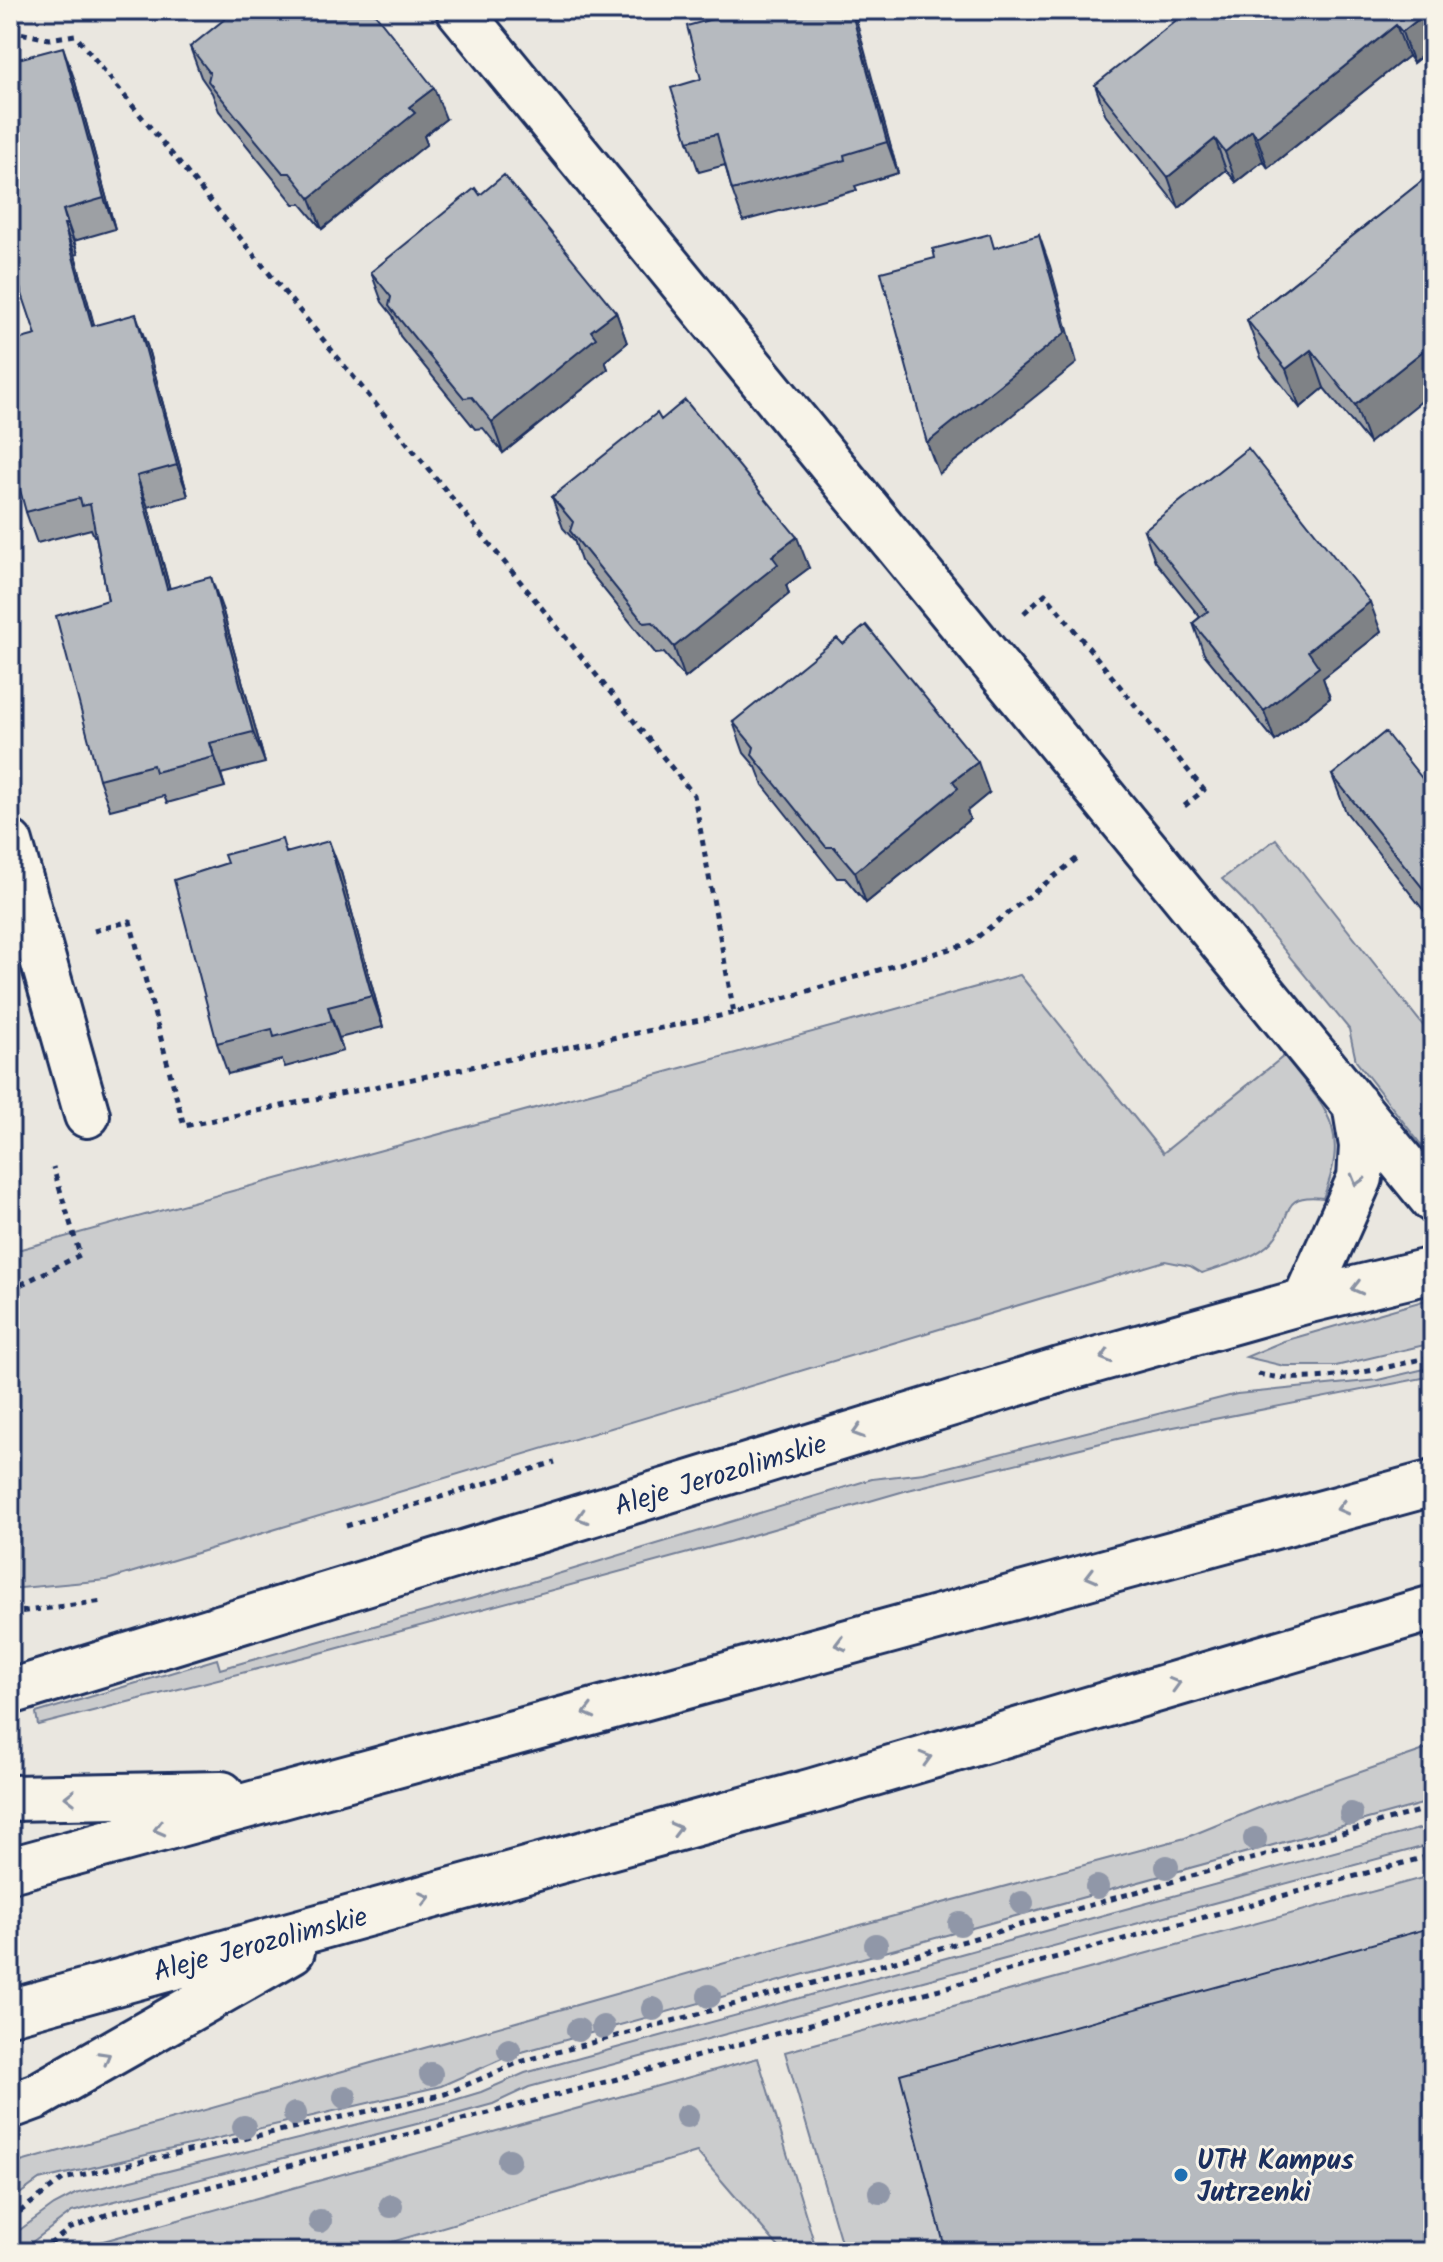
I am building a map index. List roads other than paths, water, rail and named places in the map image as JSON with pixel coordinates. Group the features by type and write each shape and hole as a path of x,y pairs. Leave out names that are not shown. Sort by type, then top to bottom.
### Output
{"main road":[{"path":"459,10 1433,1200"},
{"path":"10,843 87,1115"},
{"path":"1305,1301 1360,1178 1362,1146 1355,1104"},
{"name":"Aleje Jerozolimskie","path":"10,1692 1060,1370 1305,1301 1433,1270"},
{"path":"10,1870 1433,1483"},
{"name":"Aleje Jerozolimskie","path":"10,2012 813,1791 1433,1608"},
{"path":"10,1798 288,1793"},
{"path":"10,2106 37,2096 350,1918"}],"place":[{"name":"UTH Kampus Jutrzenki","path":"1181,2175"}]}
